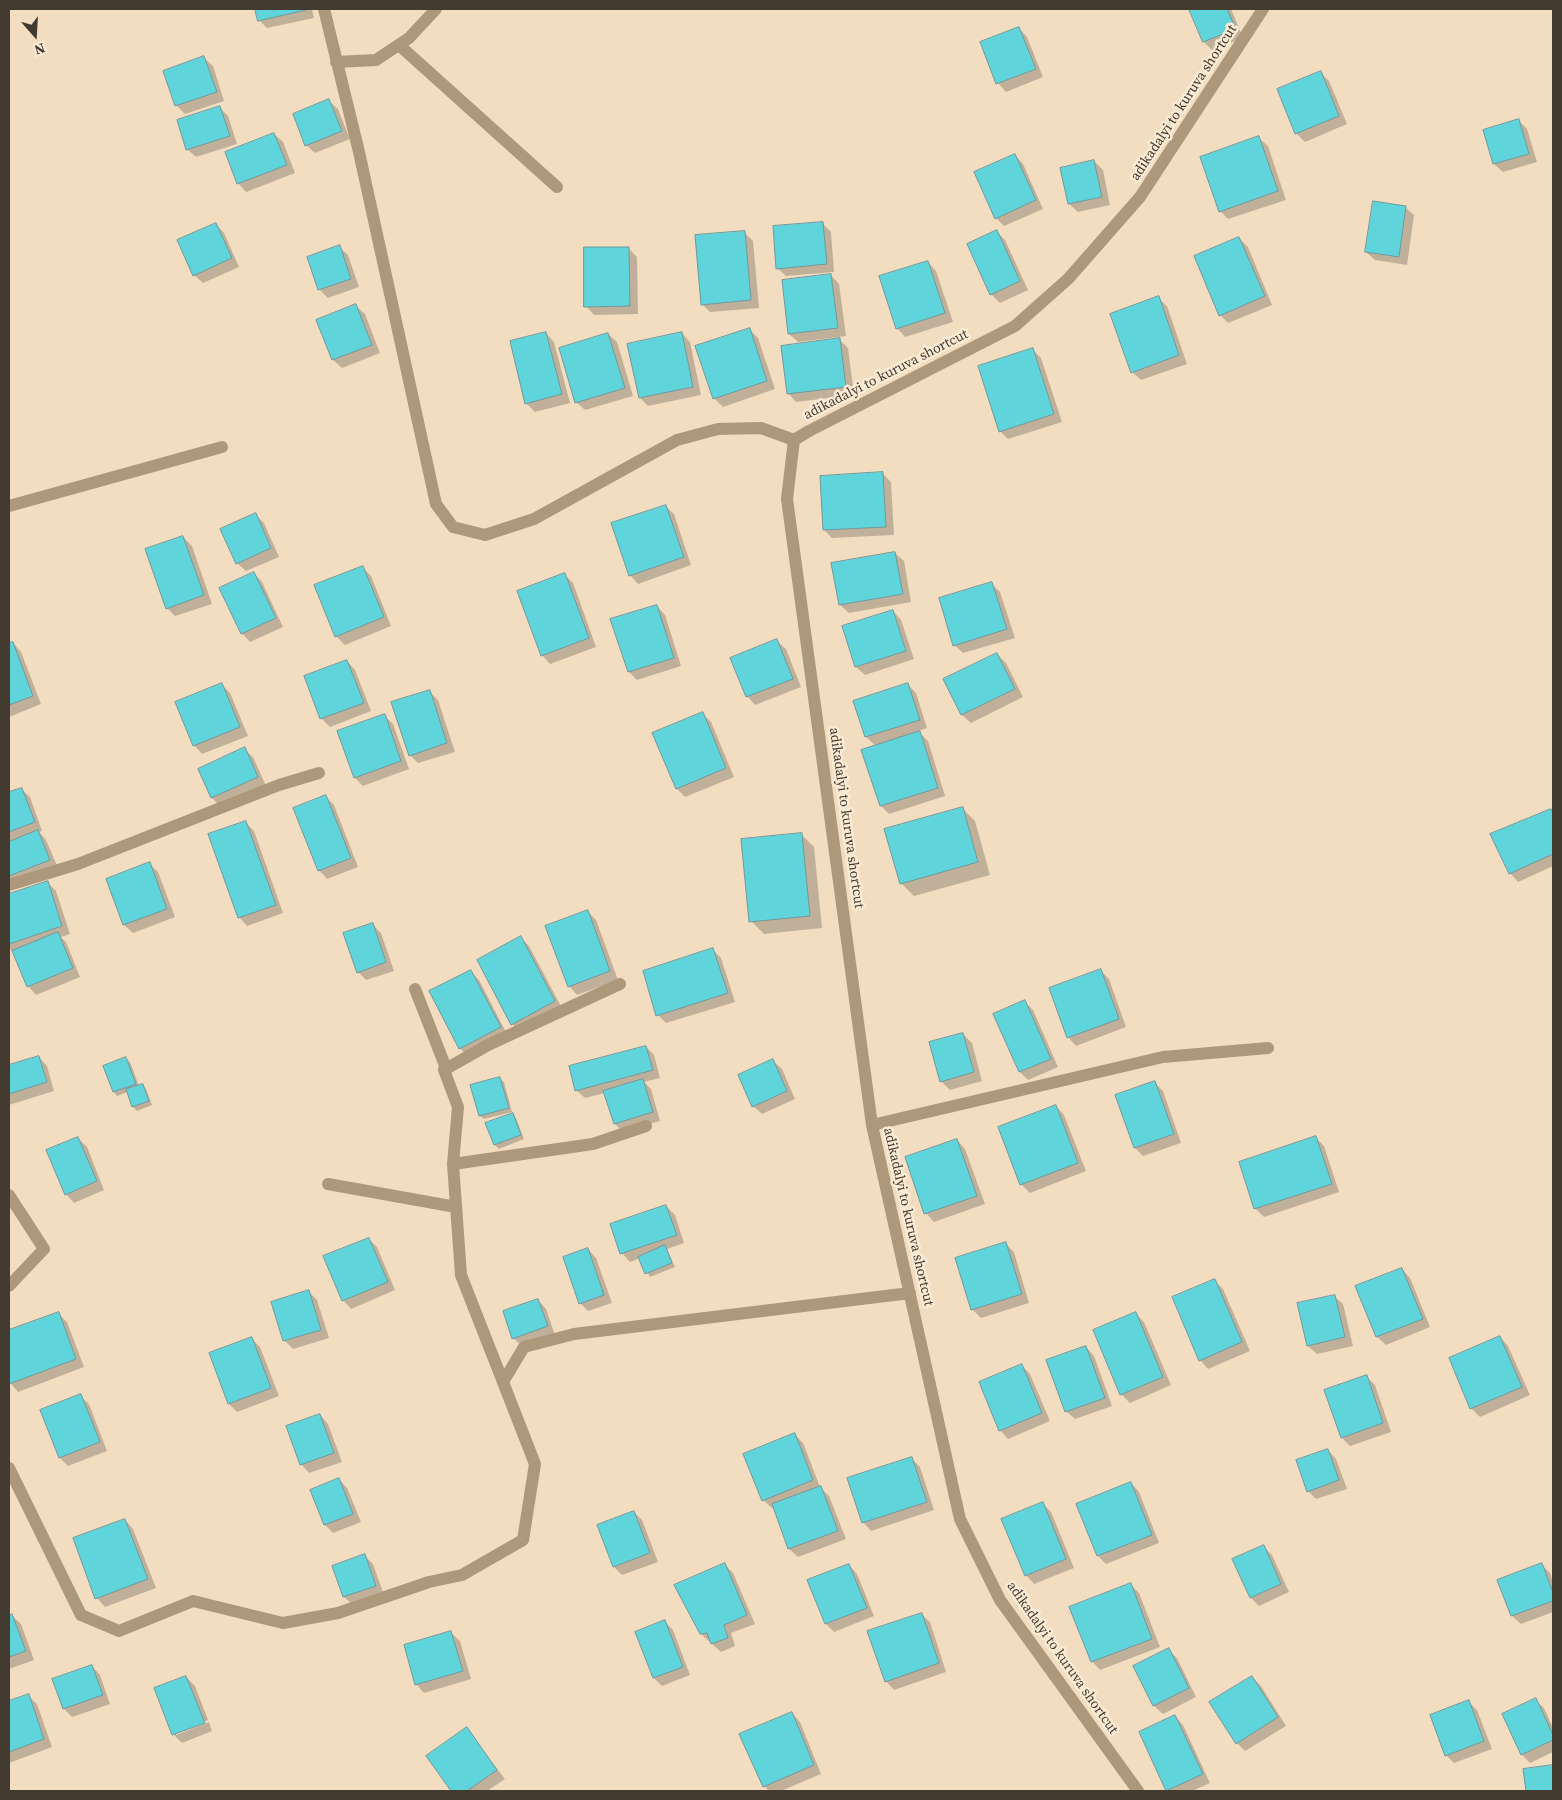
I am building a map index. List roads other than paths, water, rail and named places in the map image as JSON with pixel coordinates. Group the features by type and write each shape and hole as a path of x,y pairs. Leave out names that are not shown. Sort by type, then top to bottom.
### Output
{"street":[{"path":"324,9 359,152 436,504 453,527 485,536 534,519 677,440 718,429 761,428 794,440"},
{"path":"336,62 376,60 409,38 436,9"},
{"name":"adikadalyi to kuruva shortcut","path":"1138,1791 1000,1600 960,1519 872,1126 787,498 794,440 808,430 1015,326 1068,279 1140,197 1264,9"},
{"path":"399,45 557,187"},
{"path":"9,506 222,446"},
{"path":"9,885 78,864 279,785 319,773"},
{"path":"446,1068 488,1045 620,984"},
{"path":"9,1468 81,1615 120,1631 194,1601 283,1623 329,1615 429,1582 462,1575 522,1540 535,1464 462,1275 453,1164 458,1107 444,1070 446,1068 416,989"},
{"path":"872,1126 1163,1057 1268,1048"},
{"path":"453,1164 594,1144 646,1126"},
{"path":"328,1184 456,1207"},
{"path":"9,1195 44,1249 9,1286"},
{"path":"503,1382 524,1347 574,1334 910,1292"}]}
